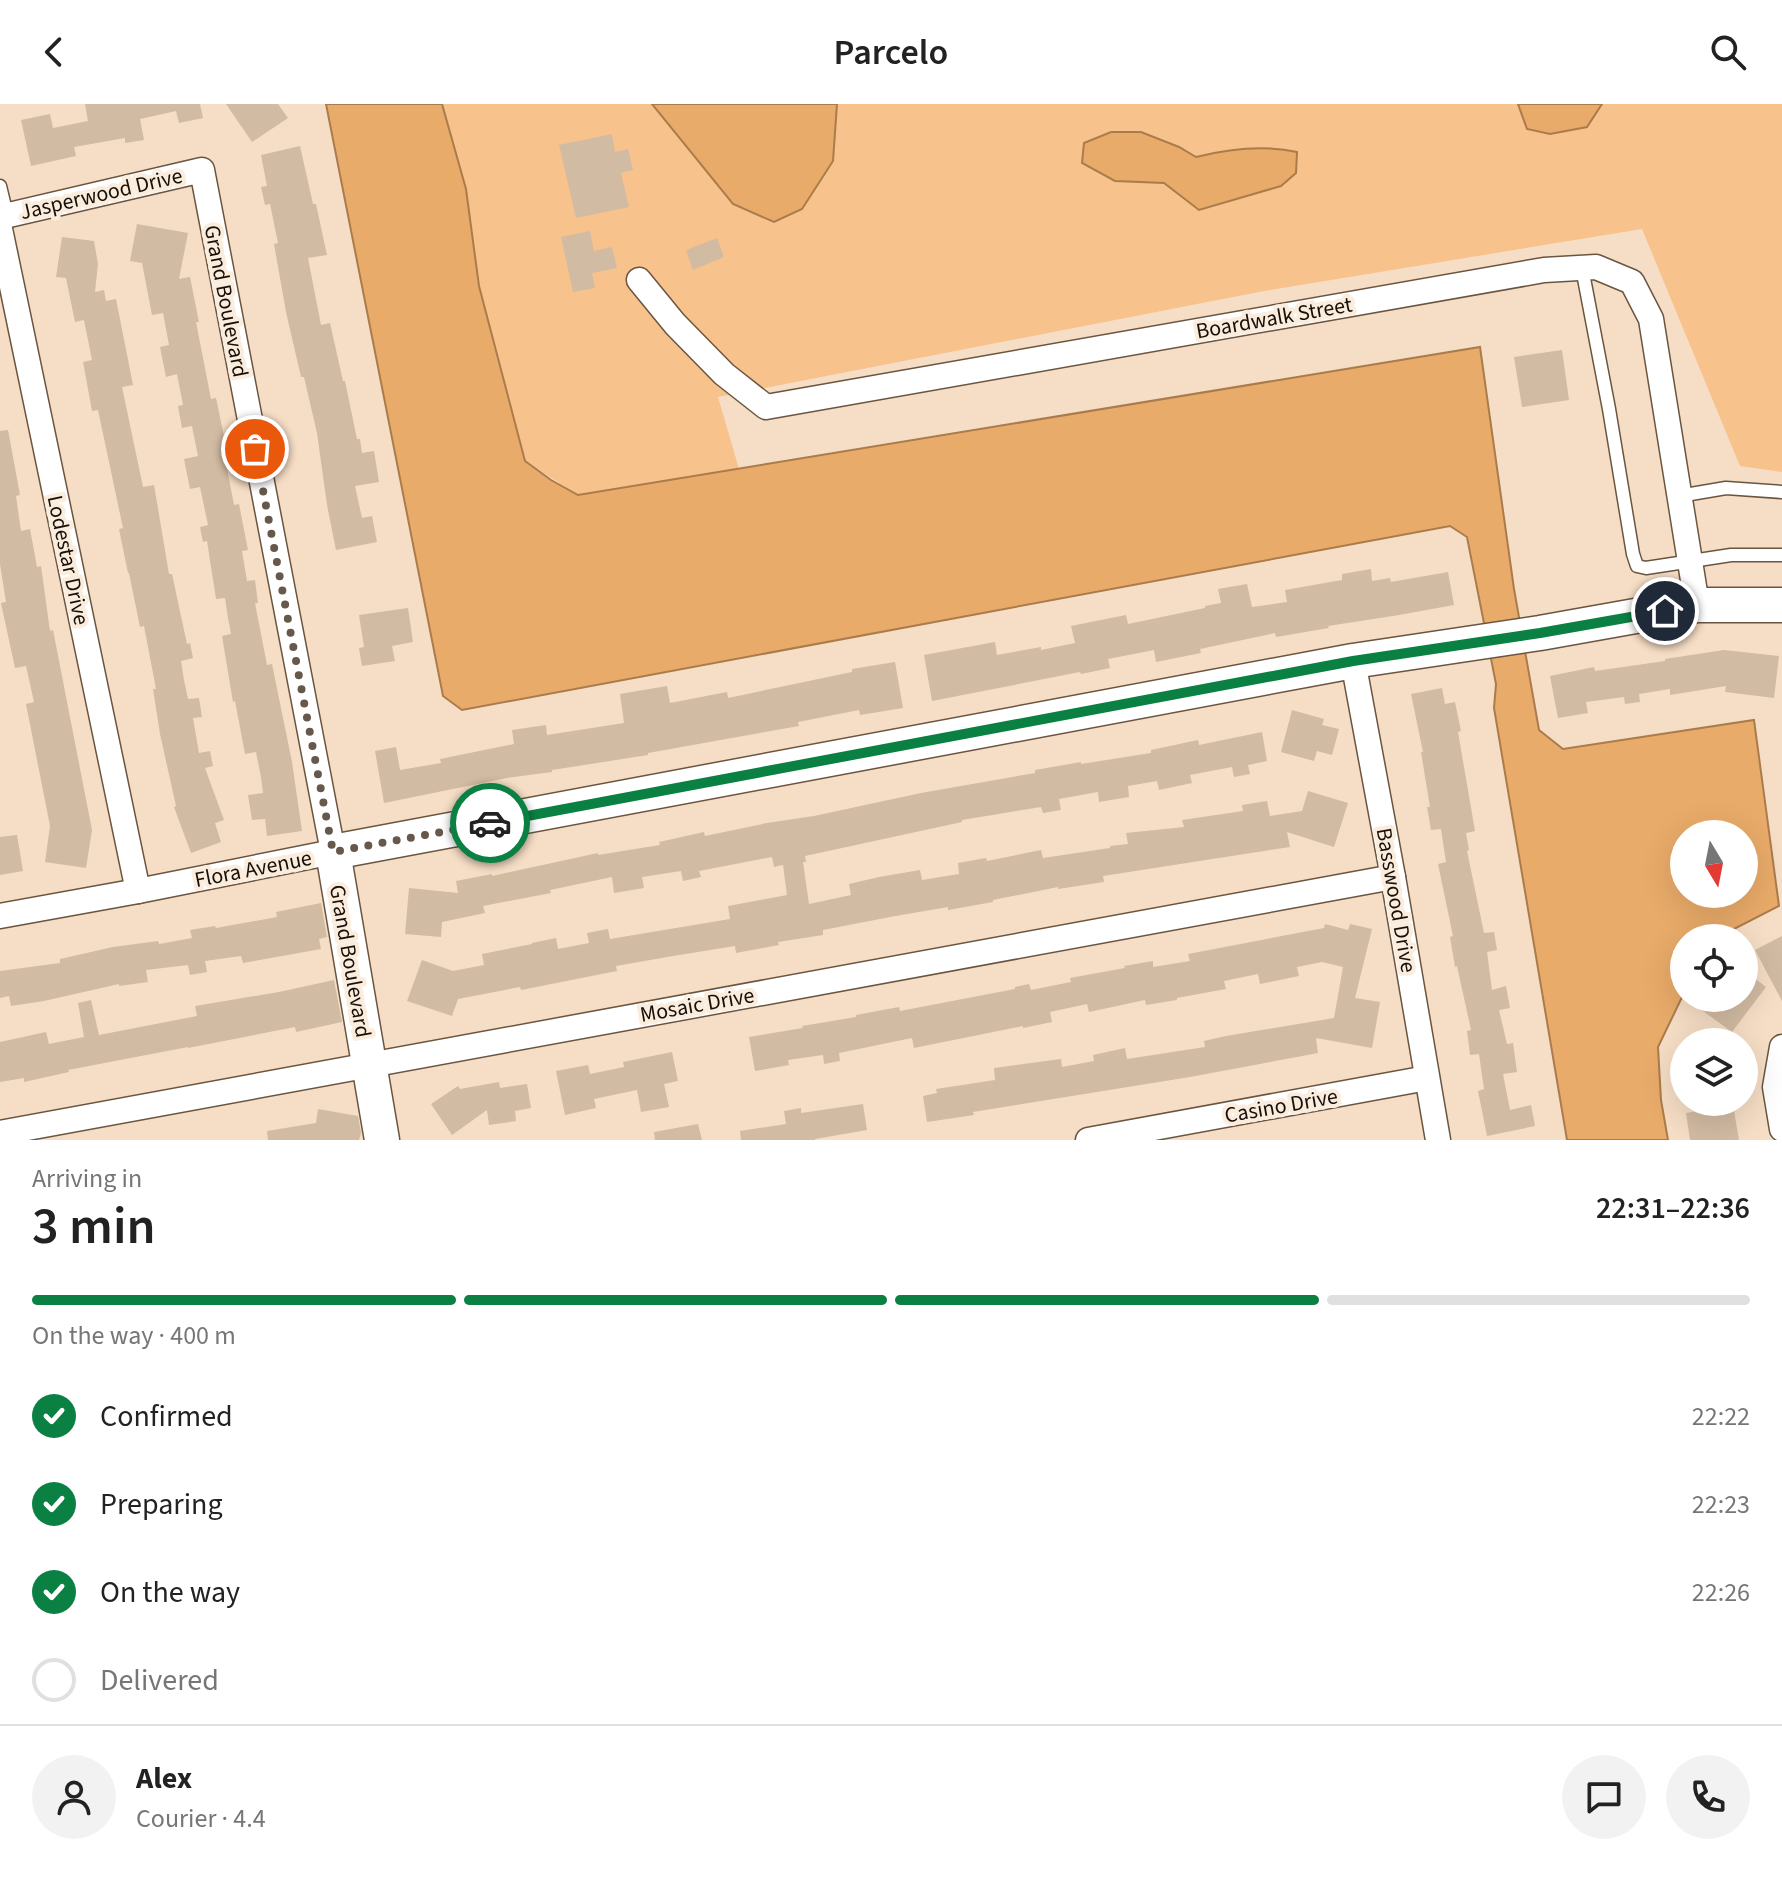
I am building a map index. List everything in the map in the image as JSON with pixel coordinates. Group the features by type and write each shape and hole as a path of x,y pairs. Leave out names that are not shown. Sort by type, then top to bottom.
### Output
{"street":[{"name":"Jasperwood Drive","path":"2,220 202,170"},
{"name":"Grand Boulevard","path":"202,170 333,852 382,1140"},
{"name":"Lodestar Drive","path":"2,220 138,891"},
{"name":"Boardwalk Street","path":"639,280 675,324 724,374 766,407 1544,270 1596,267 1632,282 1651,319 1697,605"},
{"name":"Flora Avenue","path":"0,916 1353,661 1540,633 1697,605 1782,605"},
{"name":"Basswood Drive","path":"1353,661 1438,1140"},
{"name":"Mosaic Drive","path":"0,1133 1393,877"},
{"path":"1782,1047 1775,1087 1782,1129"},
{"name":"Casino Drive","path":"1088,1140 1427,1078"}],"lane":[{"path":"0,186 2,220"},
{"path":"1582,268 1637,566 1646,568 1731,555 1782,555"},
{"path":"1679,496 1726,488 1782,492"}],"shaded area":[{"path":"326,104 442,104 466,189 479,286 525,461 578,495 1480,347 1514,589 1539,730 1563,749 1754,720 1779,906 1744,924 1670,924 1670,1012 1675,1012 1658,1047 1661,1100 1668,1140 1567,1140 1494,708 1496,684 1467,537 1450,526 462,710 443,696"},
{"path":"431,104 1782,104 1782,472 1740,466 1642,229 1264,291 718,397 739,469 578,495 525,461"},
{"path":"652,104 837,104 833,161 802,209 774,222 733,204"},
{"path":"1518,104 1602,104 1587,127 1550,134 1527,129"},
{"path":"1111,132 1141,132 1196,157 1246,149 1297,152 1296,173 1281,186 1199,210 1164,183 1115,181 1082,163 1084,143"}],"building":[{"path":"85,104 200,104 203,118 179,123 176,111 140,119 144,140 125,143 125,138 74,147 76,156 31,166 21,120 50,114 53,128 88,121"},
{"path":"226,104 278,104 288,118 252,142"},
{"path":"612,134 615,152 628,149 633,170 621,173 629,207 576,218 559,145"},
{"path":"300,146 327,255 308,258 321,325 330,323 357,439 360,439 362,453 374,451 379,482 355,486 362,518 372,516 377,542 336,550 317,433 286,312 270,204 265,205 261,187 267,186 261,155"},
{"path":"137,224 188,233 179,279 190,277 211,399 216,398 234,505 239,504 248,550 242,551 247,581 255,580 258,603 255,603 267,665 272,664 302,831 267,836 265,819 252,820 248,795 263,793 261,777 256,752 245,754 222,636 231,634 225,598 216,599 207,541 203,542 200,527 208,525 200,487 190,489 184,459 198,456 192,426 182,428 178,406 183,405 177,374 166,377 160,347 169,345 163,313 152,315 142,263 130,261"},
{"path":"590,231 594,251 612,247 617,268 592,273 595,288 573,292 561,237"},
{"path":"62,237 94,241 98,264 95,292 104,290 106,301 116,299 133,385 122,387 143,487 154,485 169,574 172,574 187,644 190,643 193,658 181,661 184,680 188,699 199,698 202,717 193,718 199,753 210,751 213,766 205,768 224,820 215,823 221,842 191,853 174,807 144,626 140,627 128,573 119,529 123,528 98,410 92,411 83,362 92,360 84,320 75,322 66,278 56,277"},
{"path":"717,238 724,257 693,270 686,250"},
{"path":"1562,350 1569,400 1522,407 1514,357"},
{"path":"8,430 20,495 16,496 21,531 30,529 37,567 41,566 50,631 53,630 92,830 86,868 45,862 50,826 26,704 34,702 26,666 15,668 1,603 6,602 0,564 0,431"},
{"path":"1371,569 1372,581 1390,578 1391,582 1448,572 1454,605 1276,637 1275,633 1156,662 1154,650 1108,659 1110,668 932,701 924,655 995,642 997,655 1041,647 1041,650 1075,643 1071,626 1126,615 1128,624 1221,603 1218,589 1247,584 1252,607 1287,602 1285,590 1342,580 1342,574"},
{"path":"408,608 413,642 392,646 395,661 362,666 359,648 364,647 359,615"},
{"path":"1724,650 1779,656 1774,698 1725,692 1726,686 1670,695 1670,689 1639,694 1640,702 1625,704 1624,697 1586,702 1588,713 1558,718 1550,676"},
{"path":"895,662 903,708 860,715 859,710 798,722 799,726 384,803 375,751 396,747 400,770 441,763 440,759 514,744 512,730 546,725 547,735 624,723 620,694 667,686 670,703 727,692 728,698"},
{"path":"1442,688 1445,704 1455,702 1461,731 1458,732 1475,831 1466,833 1467,851 1484,933 1494,932 1497,950 1487,952 1492,990 1506,986 1510,1008 1499,1010 1507,1044 1513,1043 1517,1072 1503,1074 1510,1110 1531,1105 1535,1126 1487,1136 1478,1091 1484,1089 1479,1054 1470,1055 1467,1031 1471,1030 1455,967 1450,937 1453,936 1438,864 1446,862 1441,829 1431,830 1423,752 1411,694"},
{"path":"1292,710 1324,719 1322,725 1339,729 1332,755 1317,751 1314,761 1281,752"},
{"path":"1262,732 1267,761 1248,765 1250,774 1234,777 1232,767 1190,775 1192,783 1159,790 1157,781 1128,786 1129,797 1099,802 1098,792 1059,799 1061,810 1043,813 1041,807 962,820 805,856 806,862 803,862 809,904 851,895 849,884 879,877 920,870 922,880 959,874 958,863 986,858 987,861 1041,850 1043,858 1128,844 1126,833 1184,827 1182,820 1243,811 1242,805 1267,801 1270,816 1302,811 1308,791 1348,803 1334,847 1287,832 1290,847 1103,876 1104,882 1058,887 993,902 890,917 823,930 823,935 778,942 779,945 736,953 735,946 673,956 616,966 617,971 458,999 452,1016 407,1001 422,960 453,971 484,965 482,954 556,938 558,949 589,943 587,933 608,929 610,939 730,919 728,906 787,895 783,865 774,867 772,857 699,871 701,877 683,881 681,871 642,877 644,888 614,893 612,877 483,906 485,913 442,922 441,937 405,934 409,888 458,893 456,881 598,853 660,845 659,842 704,832 705,836 814,816 1035,773 1035,770 1151,753 1151,750 1198,740 1199,745"},
{"path":"17,835 23,871 0,875 0,837"},
{"path":"321,903 327,937 319,939 321,949 243,963 241,956 205,961 207,972 190,975 188,965 146,970 148,982 119,984 44,1001 11,1006 9,996 0,998 0,971 60,963 60,959 113,947 192,938 190,930 277,917 276,912"},
{"path":"1325,924 1348,930 1350,924 1372,929 1355,998 1380,1002 1372,1048 1316,1038 1318,1053 927,1122 923,1096 937,1093 936,1089 995,1080 994,1068 1061,1059 1062,1067 1094,1061 1093,1055 1125,1048 1127,1059 1205,1047 1204,1041 1226,1036 1334,1018 1343,967 1322,962 1297,967 1299,976 1260,984 1258,974 1224,981 1226,989 1177,1000 1146,1005 1145,1000 1089,1012 1087,1004 1050,1012 1052,1022 1023,1028 914,1048 912,1038 839,1053 840,1061 824,1064 823,1055 788,1060 789,1065 755,1071 749,1037 899,1007 900,1011 1029,984 1031,990 1071,982 1070,978 1153,961 1153,967 1190,961 1188,954 1324,928"},
{"path":"1782,936 1782,1001 1758,956 1758,948"},
{"path":"334,980 342,1022 296,1032 295,1027 188,1047 68,1070 24,1082 24,1078 0,1082 0,1042 46,1032 49,1044 84,1037 78,1003 91,1000 99,1035 197,1016 195,1006"},
{"path":"1758,981 1766,987 1758,998"},
{"path":"1704,1012 1747,1012 1735,1028 1726,1028"},
{"path":"672,1052 678,1081 664,1084 669,1107 641,1112 637,1090 594,1099 596,1108 565,1115 556,1071 588,1065 590,1074 624,1067 623,1062"},
{"path":"499,1082 500,1088 527,1084 531,1108 515,1111 516,1121 489,1125 487,1110 452,1135 431,1104 458,1086 460,1089"},
{"path":"863,1104 867,1130 815,1140 741,1140 740,1131 786,1124 784,1111 801,1108 801,1113"},
{"path":"318,1109 358,1116 359,1140 268,1140 267,1131 316,1123"},
{"path":"1686,1116 1735,1116 1739,1140 1690,1140"},
{"path":"698,1124 702,1140 655,1140 654,1132"}],"way so far":[{"path":"255,449 333,852 490,823"}],"route":[{"path":"490,823 1353,661 1665,611"}]}
